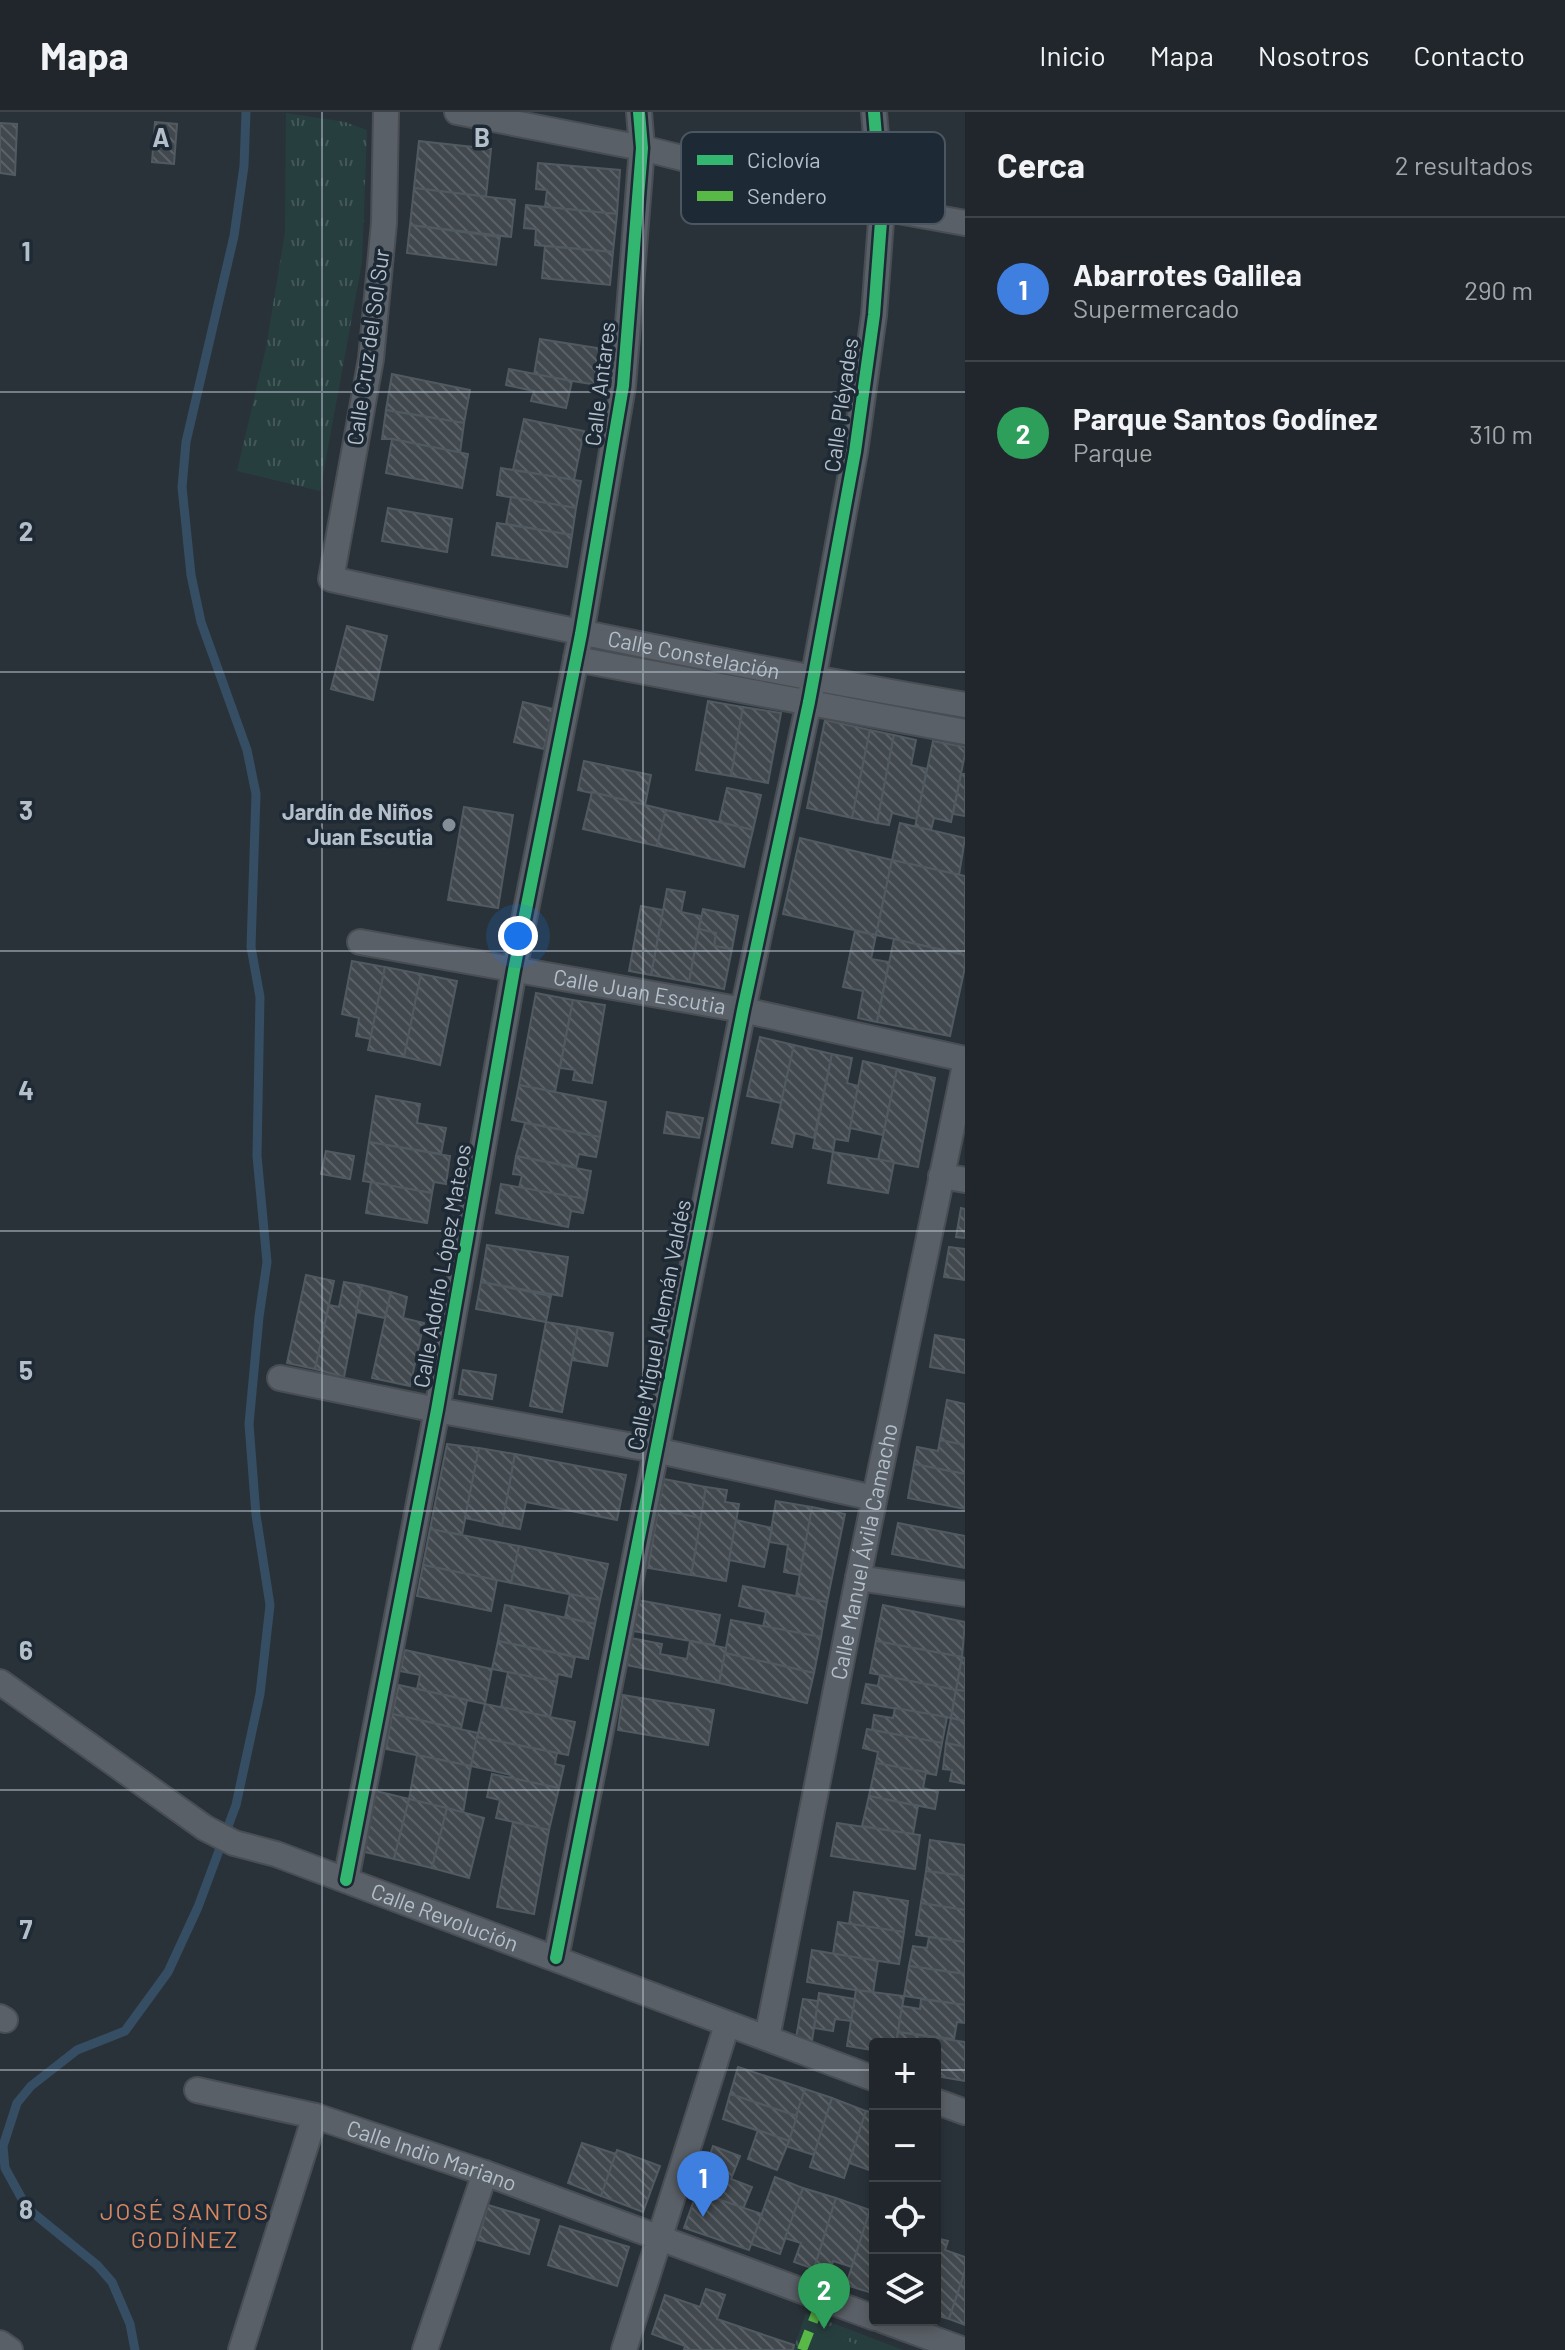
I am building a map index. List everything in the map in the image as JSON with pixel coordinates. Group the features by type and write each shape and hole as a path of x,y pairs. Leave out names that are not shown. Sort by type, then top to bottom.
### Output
{"street":[{"name":"Calle Cruz del Sol Sur","path":"331,579 371,359 384,223 386,112"},
{"path":"457,112 681,158"},
{"name":"Calle Antares","path":"576,659 623,386 642,148 639,112"},
{"name":"Calle Pléyades","path":"874,112 876,132"},
{"path":"945,219 965,223"},
{"name":"Calle Pléyades","path":"810,690 855,452 874,315 881,224"},
{"name":"Calle Constelación","path":"331,579 581,634 810,690 965,705"},
{"path":"576,659 810,690 965,732"},
{"name":"Calle Adolfo López Mateos","path":"346,1880 437,1410 514,970 576,659"},
{"name":"Calle Miguel Alemán Valdés","path":"556,1958 743,1010 810,690"},
{"name":"Calle Juan Escutia","path":"360,942 743,1010 965,1059"},
{"name":"Calle Manuel Ávila Camacho","path":"767,2038 874,1498 953,1178 965,1065"},
{"path":"280,1378 655,1450 874,1498"},
{"path":"858,1578 965,1594"},
{"name":"Calle Revolución","path":"0,1682 205,1828 234,1843 276,1854 869,2077"},
{"path":"624,2350 727,2025"},
{"name":"Calle Indio Mariano","path":"197,2090 315,2116 485,2173 869,2316"},
{"path":"941,2103 965,2112"},
{"path":"241,2350 315,2116"},
{"path":"425,2350 485,2173"},
{"path":"898,2326 964,2350"},
{"path":"0,2343 10,2350"}],"green space":[{"path":"286,113 345,122 367,130 362,262 320,491 237,471 266,348 285,232"},
{"path":"806,2313 903,2350 793,2350"},
{"path":"820,2332 874,2350 814,2350"}],"building":[{"path":"155,122 177,124 174,164 152,162"},
{"path":"0,123 17,124 15,175 0,173"},
{"path":"419,141 491,149 486,197 414,188"},
{"path":"538,163 620,170 617,214 545,207 547,190 536,189"},
{"path":"414,188 515,200 511,237 410,225"},
{"path":"526,205 617,214 613,252 535,245 536,229 524,228"},
{"path":"410,225 500,237 496,265 407,253"},
{"path":"545,246 613,252 610,285 542,278"},
{"path":"540,339 604,349 598,385 534,375"},
{"path":"509,369 572,381 566,408 531,401 534,391 506,385"},
{"path":"392,374 470,390 464,423 386,410"},
{"path":"386,410 464,423 460,453 382,439"},
{"path":"524,419 584,431 574,480 513,470"},
{"path":"392,439 468,454 462,488 386,473"},
{"path":"501,468 581,481 576,508 497,495"},
{"path":"511,497 576,508 572,535 506,524"},
{"path":"388,508 452,519 447,552 382,541"},
{"path":"497,523 572,535 567,567 492,555"},
{"path":"347,626 387,636 373,700 331,689"},
{"path":"708,701 743,707 731,776 696,770"},
{"path":"523,702 553,709 544,749 514,742"},
{"path":"743,707 781,713 768,783 731,776"},
{"path":"825,720 870,730 852,818 807,808"},
{"path":"870,730 894,735 877,823 852,818"},
{"path":"894,735 916,740 911,765 927,769 917,819 892,813 889,825 877,823"},
{"path":"933,741 965,747 965,754 951,822 934,818 931,830 915,827"},
{"path":"584,761 651,775 645,805 578,790"},
{"path":"961,774 965,774 965,816 953,814"},
{"path":"727,788 761,795 753,830 719,822"},
{"path":"592,792 666,810 657,846 583,829"},
{"path":"464,807 513,815 498,908 448,900"},
{"path":"666,810 753,830 744,867 657,846"},
{"path":"900,823 965,838 959,875 892,860"},
{"path":"800,838 892,860 876,935 783,914"},
{"path":"892,860 965,876 965,955 876,935"},
{"path":"667,889 685,892 681,912 701,916 689,982 651,975"},
{"path":"641,906 663,910 651,975 629,971"},
{"path":"703,909 738,916 732,949 714,946 716,933 699,929"},
{"path":"699,929 716,933 714,946 732,949 724,989 689,982"},
{"path":"855,931 876,935 871,959 889,962 877,1022 858,1018 863,991 843,987"},
{"path":"894,939 965,955 950,1036 877,1022"},
{"path":"352,961 385,967 371,1039 356,1036 359,1018 342,1014"},
{"path":"385,967 421,974 404,1057 368,1050"},
{"path":"421,974 457,981 440,1065 404,1057"},
{"path":"536,993 573,1000 555,1092 519,1085"},
{"path":"573,1000 605,1005 592,1083 573,1080 575,1070 560,1068"},
{"path":"760,1037 794,1045 781,1103 747,1096"},
{"path":"794,1045 832,1054 814,1138 795,1133 792,1147 772,1143"},
{"path":"832,1054 852,1058 847,1083 858,1086 848,1141 835,1139 833,1152 813,1148"},
{"path":"863,1061 897,1069 883,1135 850,1128"},
{"path":"897,1069 935,1078 918,1167 878,1160"},
{"path":"519,1085 606,1102 600,1137 512,1120"},
{"path":"376,1096 420,1104 417,1123 446,1128 441,1154 369,1142"},
{"path":"667,1112 703,1118 699,1138 664,1133"},
{"path":"525,1123 600,1137 596,1157 579,1154 576,1167 516,1156"},
{"path":"369,1142 450,1156 446,1184 434,1182 432,1193 363,1181"},
{"path":"326,1151 354,1156 350,1179 321,1174"},
{"path":"833,1152 894,1162 888,1193 828,1183"},
{"path":"516,1156 591,1171 586,1199 519,1188 522,1175 513,1174"},
{"path":"371,1182 432,1193 427,1223 366,1213"},
{"path":"501,1184 586,1199 583,1213 571,1211 568,1227 496,1213"},
{"path":"961,1208 965,1209 965,1238 956,1237"},
{"path":"487,1245 568,1257 562,1296 481,1282"},
{"path":"949,1247 965,1249 965,1280 944,1277"},
{"path":"306,1275 334,1281 315,1369 287,1363"},
{"path":"344,1282 362,1285 344,1377 315,1369 329,1305 339,1307"},
{"path":"481,1282 551,1296 546,1322 476,1309"},
{"path":"362,1285 391,1292 385,1318 356,1312"},
{"path":"391,1292 407,1297 403,1318 424,1323 410,1386 372,1378"},
{"path":"546,1322 578,1327 562,1412 530,1406"},
{"path":"578,1327 613,1333 607,1366 572,1360"},
{"path":"935,1335 965,1340 965,1373 930,1367"},
{"path":"463,1370 496,1375 492,1399 459,1394"},
{"path":"947,1400 965,1404 965,1445 940,1440"},
{"path":"940,1440 965,1445 965,1474 914,1464 917,1447 938,1451"},
{"path":"447,1444 479,1448 462,1535 430,1529"},
{"path":"479,1448 515,1454 502,1526 465,1518"},
{"path":"515,1454 626,1475 617,1520 526,1502 520,1529 502,1526"},
{"path":"914,1464 965,1474 965,1509 908,1498"},
{"path":"664,1479 706,1487 701,1518 658,1510"},
{"path":"706,1487 727,1490 725,1502 739,1504 726,1581 691,1575"},
{"path":"776,1501 812,1507 800,1575 784,1572 788,1545 769,1542"},
{"path":"812,1507 845,1514 827,1602 796,1596"},
{"path":"658,1510 701,1518 691,1575 648,1568"},
{"path":"736,1520 772,1528 764,1567 729,1560"},
{"path":"898,1523 965,1536 965,1568 892,1554"},
{"path":"430,1529 519,1546 511,1583 423,1565"},
{"path":"519,1546 608,1564 600,1600 511,1583"},
{"path":"423,1565 497,1580 491,1611 417,1596"},
{"path":"743,1586 827,1602 821,1637 763,1627 766,1612 739,1606"},
{"path":"570,1594 600,1600 595,1624 565,1617"},
{"path":"638,1600 720,1615 714,1645 633,1631"},
{"path":"505,1605 595,1624 588,1659 498,1641"},
{"path":"883,1605 965,1622 962,1657 876,1641"},
{"path":"731,1620 821,1637 814,1673 725,1653"},
{"path":"631,1638 662,1644 660,1654 687,1659 690,1641 726,1648 719,1683 626,1665"},
{"path":"498,1641 575,1657 571,1677 558,1674 557,1682 492,1669"},
{"path":"876,1641 962,1657 956,1690 870,1673"},
{"path":"405,1650 492,1669 485,1704 417,1689 420,1675 400,1671"},
{"path":"725,1653 814,1673 807,1703 719,1683"},
{"path":"962,1657 965,1658 965,1691 956,1690"},
{"path":"508,1672 557,1682 550,1717 501,1707"},
{"path":"880,1675 956,1690 951,1718 862,1703 866,1684 878,1686"},
{"path":"399,1685 467,1700 461,1729 392,1714"},
{"path":"956,1690 965,1691 965,1721 951,1718"},
{"path":"623,1695 714,1710 708,1745 618,1730"},
{"path":"485,1704 575,1722 568,1755 477,1737"},
{"path":"895,1708 947,1717 942,1743 872,1730 874,1715 893,1718"},
{"path":"392,1714 478,1733 471,1766 386,1749"},
{"path":"951,1718 965,1721 965,1747 946,1743"},
{"path":"867,1729 942,1743 936,1775 876,1763 878,1752 863,1748"},
{"path":"477,1737 557,1753 555,1764 564,1766 559,1788 471,1766"},
{"path":"946,1743 965,1747 965,1784 950,1781 952,1770 943,1769"},
{"path":"417,1755 471,1766 463,1813 409,1799"},
{"path":"876,1763 926,1772 923,1788 938,1792 935,1809 869,1796"},
{"path":"492,1774 559,1788 549,1830 496,1818 500,1800 487,1797"},
{"path":"376,1791 409,1799 394,1859 361,1851"},
{"path":"869,1796 918,1806 913,1834 862,1826"},
{"path":"409,1799 447,1808 432,1868 394,1859"},
{"path":"447,1808 484,1818 469,1878 432,1868"},
{"path":"513,1822 549,1830 534,1914 497,1907"},
{"path":"837,1823 920,1835 915,1869 831,1856"},
{"path":"930,1840 965,1845 965,1876 926,1871"},
{"path":"926,1871 965,1876 965,1910 921,1903"},
{"path":"854,1892 908,1901 904,1932 849,1924"},
{"path":"921,1903 965,1910 965,1942 916,1935"},
{"path":"838,1922 904,1932 899,1964 833,1954"},
{"path":"929,1937 965,1942 965,1974 909,1966 913,1946 927,1948"},
{"path":"812,1950 878,1961 873,1993 807,1982"},
{"path":"909,1966 965,1974 965,2005 904,1996"},
{"path":"856,1990 904,1996 897,2038 869,2038 869,2050 847,2046"},
{"path":"819,1993 855,1999 851,2021 835,2019 833,2031 814,2028"},
{"path":"803,1999 818,2001 812,2041 796,2038"},
{"path":"921,1999 965,2005 965,2023 957,2022 954,2039 898,2032 902,2006 920,2009"},
{"path":"898,2032 938,2038 897,2038"},
{"path":"941,2038 965,2042 965,2081 941,2077"},
{"path":"738,2067 805,2089 797,2116 730,2094"},
{"path":"805,2089 832,2098 814,2155 786,2146"},
{"path":"730,2094 797,2116 789,2141 723,2119"},
{"path":"832,2098 866,2111 844,2178 810,2167"},
{"path":"866,2111 869,2112 869,2170 849,2163"},
{"path":"758,2130 789,2141 777,2170 748,2159"},
{"path":"582,2143 616,2154 601,2196 568,2183"},
{"path":"713,2146 740,2156 731,2179 752,2187 743,2209 697,2192"},
{"path":"617,2150 660,2166 643,2212 601,2196"},
{"path":"775,2177 803,2188 780,2254 751,2244"},
{"path":"803,2188 836,2198 814,2269 794,2262 801,2243 785,2238"},
{"path":"697,2192 762,2214 749,2250 684,2228"},
{"path":"836,2198 869,2210 852,2267 833,2261 829,2274 814,2269"},
{"path":"488,2205 539,2220 529,2254 478,2240"},
{"path":"869,2213 869,2292 846,2285"},
{"path":"560,2226 629,2247 617,2286 548,2265"},
{"path":"941,2239 948,2241 945,2250 965,2257 965,2271 949,2319 941,2317"},
{"path":"965,2271 965,2325 949,2319"},
{"path":"706,2289 725,2295 717,2319 794,2345 793,2350 684,2350 685,2346 652,2334 665,2295 700,2307"}],"waterway":[{"path":"135,2350 130,2324 112,2282 97,2265 27,2208 5,2168 3,2146 17,2103 31,2086 77,2050 125,2031 168,1972 198,1907 236,1805 260,1694 270,1605 256,1515 249,1424 267,1262 257,1156 260,997 251,947 256,794 247,750 201,622 191,575 182,487 186,442 234,236 244,166 246,112"}],"marked path":[{"path":"802,2350 822,2298"}],"cycle path":[{"path":"346,1880 437,1410 514,970 581,634 623,386 642,148 639,112"},
{"path":"874,112 876,132"},
{"path":"556,1958 743,1010 809,702 855,452 874,315 881,224"}],"place":[{"name":"Jardín de Niños Juan Escutia","path":"449,825"},
{"name":"Abarrotes Galilea","path":"703,2217"},
{"name":"Parque Santos Godínez","path":"824,2329"}],"district":[{"name":"JOSÉ SANTOS GODÍNEZ","path":"185,2226"}]}
